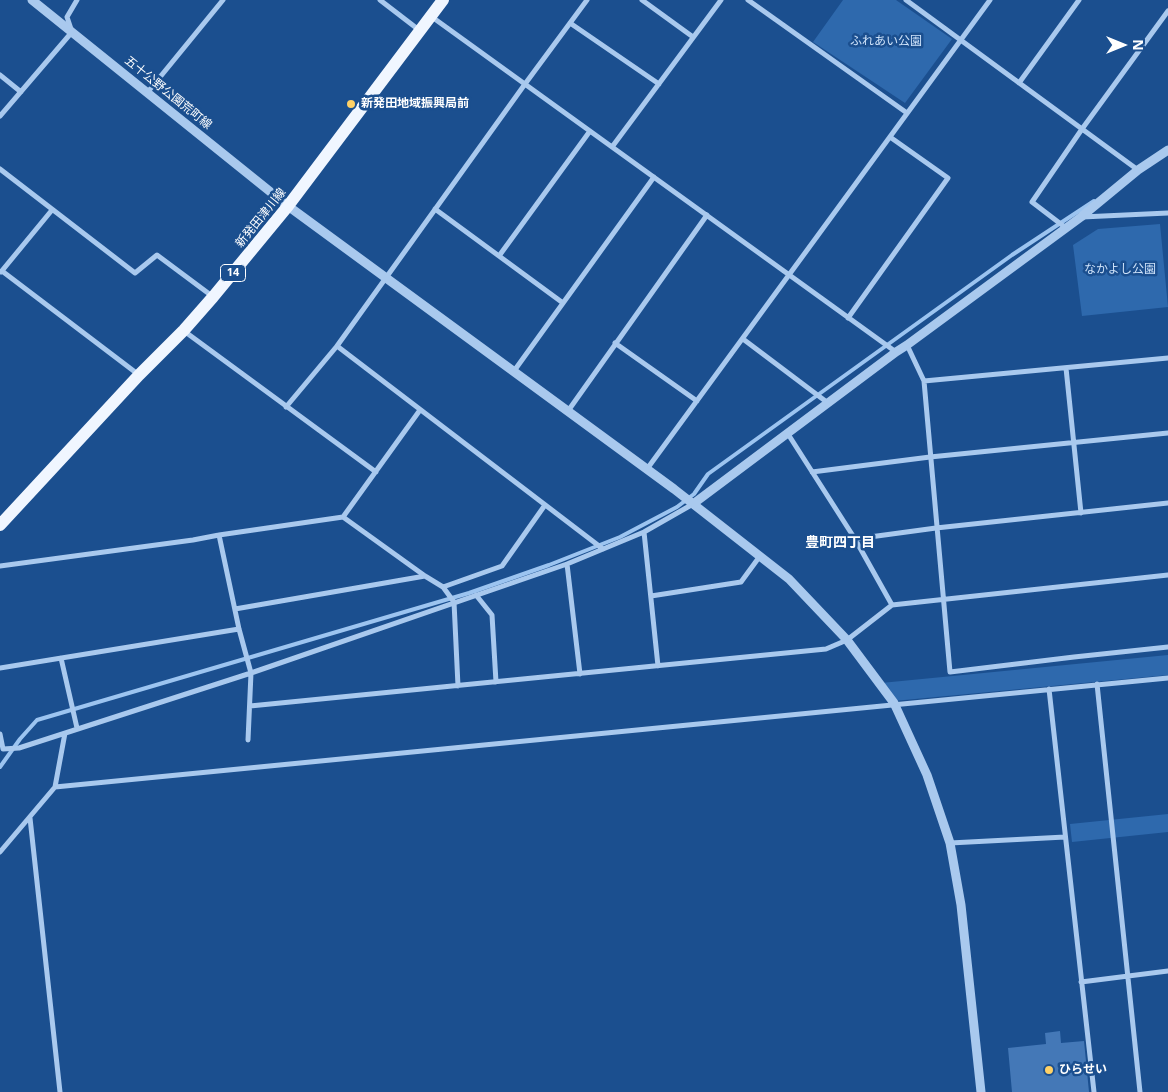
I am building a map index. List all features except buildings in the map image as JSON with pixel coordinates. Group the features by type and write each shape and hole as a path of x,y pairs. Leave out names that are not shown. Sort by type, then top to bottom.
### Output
{"main road":[{"name":"新発田津川線","path":"0,525 213,297 288,206 443,0"}],"street":[{"name":"五十公野公園荒町線","path":"32,0 288,206 647,469 789,578 847,640 894,703 927,775 950,843 961,905 981,1092"},
{"path":"0,116 72,32 68,17 77,0"},
{"path":"147,92 223,0"},
{"path":"380,0 420,30"},
{"path":"286,407 337,346 525,84 588,0"},
{"path":"642,0 693,37"},
{"path":"612,146 721,0"},
{"path":"748,0 908,113"},
{"path":"906,0 1138,170"},
{"path":"647,469 990,0"},
{"path":"1019,83 1079,0"},
{"path":"1066,228 1032,202 1082,129 1168,11"},
{"path":"432,16 896,352"},
{"path":"570,23 658,84"},
{"path":"0,75 21,92"},
{"path":"499,256 590,131"},
{"path":"848,318 948,178 890,137"},
{"path":"0,734 3,749 19,748 250,673 567,564 644,532 693,504 1081,217 1138,170 1168,150"},
{"path":"0,169 135,273 156,255 213,297"},
{"path":"514,371 654,177"},
{"path":"435,209 563,303"},
{"path":"52,210 1,272 139,375"},
{"path":"1081,217 1168,213 1168,218"},
{"path":"568,411 707,215"},
{"path":"184,330 376,472"},
{"path":"743,339 828,404"},
{"path":"616,343 697,401"},
{"path":"908,345 924,381 950,672 1168,648"},
{"path":"337,346 603,549"},
{"path":"924,381 1168,358"},
{"path":"1066,368 1081,513"},
{"path":"343,517 420,410"},
{"path":"812,472 1168,433"},
{"path":"788,434 855,539 892,605"},
{"path":"855,539 936,528 1168,504"},
{"path":"443,587 502,566 545,505"},
{"path":"0,566 193,540 343,517 443,587 454,602 458,686"},
{"path":"644,532 658,666"},
{"path":"219,535 250,673 248,740"},
{"path":"651,596 741,582 760,556"},
{"path":"567,564 580,674"},
{"path":"250,706 826,649 847,640 892,605 1168,575"},
{"path":"236,609 425,576"},
{"path":"476,595 492,615 496,682"},
{"path":"0,668 239,629"},
{"path":"61,658 77,728"},
{"path":"55,787 465,748 894,703 1168,678"},
{"path":"1097,684 1140,1092"},
{"path":"1049,689 1094,1092"},
{"path":"0,852 55,787 65,732"},
{"path":"30,818 60,1092"},
{"path":"950,843 1065,836"},
{"path":"1081,982 1168,971"}],"green space":[{"name":"ふれあい公園","path":"843,0 896,0 952,39 905,103 813,42"},
{"name":"なかよし公園","path":"1160,224 1168,307 1082,316 1073,245 1098,229"},
{"path":"1168,655 1168,675 894,701 881,683"},
{"path":"1168,814 1168,832 1072,842 1070,824"}],"waterway":[{"path":"0,767 20,739 37,720 469,593 549,565 620,537 677,507 694,494 708,474 1012,255 1094,201"}],"place":[{"name":"新発田地域振興局前","path":"351,104"},
{"name":"ひらせい","path":"1049,1070"}],"district":[{"name":"豊町四丁目","path":"840,543"}]}
